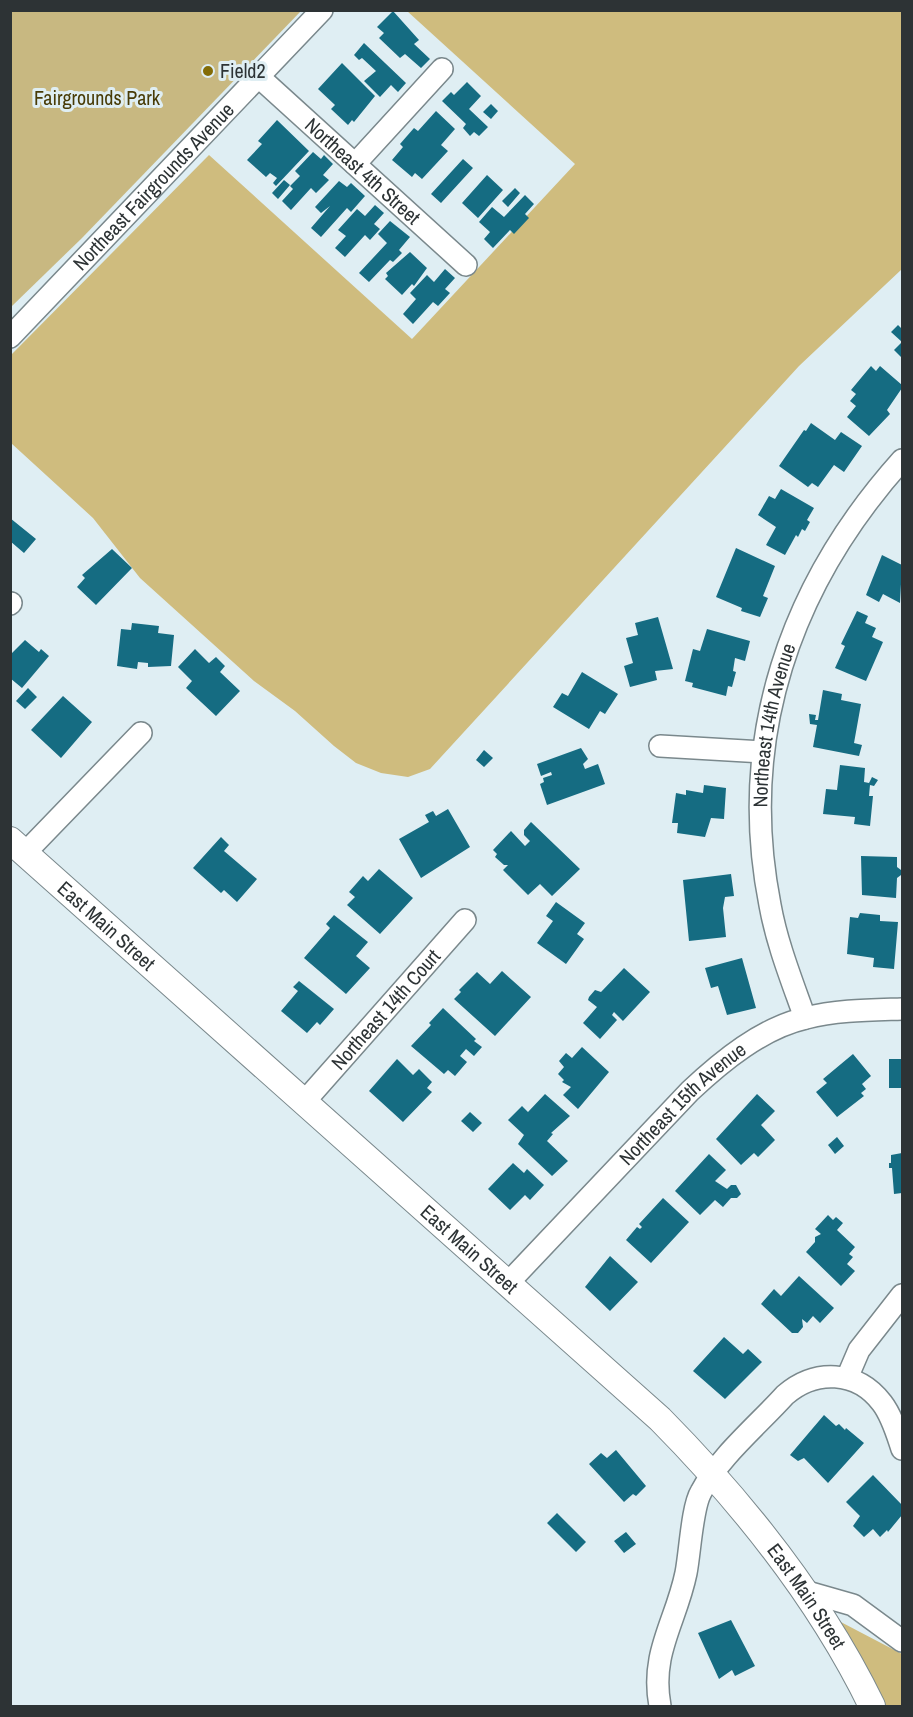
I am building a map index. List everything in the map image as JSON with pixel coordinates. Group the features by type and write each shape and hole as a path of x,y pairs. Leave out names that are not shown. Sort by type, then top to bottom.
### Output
{"main road":[{"name":"East Main Street","path":"18,846 660,1419 713,1473 764,1535 830,1630 872,1707"}],"street":[{"name":"Northeast Fairgrounds Avenue","path":"10,337 322,10"},
{"path":"355,164 442,69"},
{"name":"Northeast 4th Street","path":"259,77 466,265"},
{"name":"Northeast 14th Avenue","path":"805,1018 777,938 770,905 760,829 763,752 780,669 807,598 846,529 903,460"},
{"path":"18,846 141,733"},
{"path":"660,746 763,752"},
{"name":"Northeast 14th Court","path":"305,1101 465,920"},
{"name":"Northeast 15th Avenue","path":"509,1282 690,1091 718,1065 749,1044 805,1018 842,1012 903,1010"},
{"path":"847,1377 860,1350 903,1295"},
{"path":"660,1707 655,1683 661,1654 686,1576 699,1494 713,1473 797,1385 811,1378 827,1375 847,1377 865,1387 883,1404 903,1449"},
{"path":"804,1591 853,1605 903,1641"}],"green space":[{"name":"Fairgrounds Park","path":"11,10 301,11 82,238 11,307"}],"shaded area":[{"path":"407,11 902,11 902,269 799,366 430,769 408,777 381,773 356,763 295,711 254,681 140,578 93,518 11,443 10,356 209,155 412,339 575,164"},
{"path":"837,1620 902,1654 902,1706 879,1706"}],"building":[{"path":"393,11 419,40 414,44 430,59 421,68 405,54 400,58 379,38 384,33 377,27"},
{"path":"364,43 406,83 398,92 391,85 380,97 364,81 376,71 362,58 359,60 354,55"},
{"path":"342,63 375,96 354,122 352,120 348,125 331,109 335,105 318,89"},
{"path":"467,82 481,96 469,109 488,127 479,136 474,132 470,136 463,128 466,124 442,101 451,92 454,95"},
{"path":"491,104 498,111 491,119 483,112"},
{"path":"436,111 455,129 441,145 448,151 422,179 415,173 412,177 392,160 403,147 400,144 414,128 418,131"},
{"path":"277,120 309,151 276,186 273,183 277,178 270,173 266,177 247,160 262,144 258,141"},
{"path":"313,152 321,159 324,155 333,164 323,175 329,180 316,193 311,188 291,210 282,201 293,189 290,186 300,176 295,171"},
{"path":"463,159 473,168 441,203 431,194"},
{"path":"487,175 503,190 478,218 462,203"},
{"path":"284,180 290,185 278,199 272,193"},
{"path":"339,181 347,187 351,183 365,196 351,212 347,208 321,237 311,228 330,206 321,213 315,207"},
{"path":"515,188 520,193 508,207 502,201"},
{"path":"525,195 534,204 525,214 529,218 514,234 510,230 493,248 484,239 490,232 479,222 492,207 504,217"},
{"path":"375,205 384,213 374,224 380,229 370,240 365,235 345,257 335,248 346,236 338,230 357,209 365,216"},
{"path":"390,221 410,237 399,250 402,253 393,262 390,260 369,282 359,273 387,243 378,234"},
{"path":"410,252 427,268 414,286 412,284 402,295 385,279 388,276 386,273"},
{"path":"445,269 455,278 445,289 450,293 438,306 433,302 413,324 403,314 416,299 410,293 427,275 434,282"},
{"path":"898,325 902,329 902,342 891,332"},
{"path":"902,342 902,358 894,350"},
{"path":"871,366 876,371 880,366 902,385 902,388 887,410 890,414 869,436 847,417 856,406 850,401 856,394 851,390"},
{"path":"811,423 835,440 841,432 862,446 844,472 834,465 818,487 812,483 808,487 779,466"},
{"path":"781,489 814,508 807,520 810,522 805,531 802,529 798,537 796,535 785,555 766,545 776,527 758,515 769,496 775,499"},
{"path":"10,518 36,539 24,553 10,541"},
{"path":"736,548 775,566 763,596 768,598 760,617 741,611 742,608 716,597"},
{"path":"112,549 132,568 96,605 77,587 85,578 82,575"},
{"path":"882,555 902,565 900,603 883,594 879,602 866,595"},
{"path":"857,611 868,616 865,623 876,628 872,637 883,642 866,681 835,668 845,646 841,644"},
{"path":"658,617 673,669 655,671 657,680 630,687 624,666 633,663 626,638 638,635 635,623"},
{"path":"132,623 159,626 158,633 174,635 171,666 148,667 148,663 138,662 137,669 117,666 121,629 131,630"},
{"path":"707,629 750,641 745,661 735,658 733,671 736,672 732,687 728,686 726,696 692,687 693,683 685,681 693,649 700,651"},
{"path":"25,640 39,652 41,649 49,656 22,688 10,678 10,655"},
{"path":"195,649 209,663 216,657 225,666 220,672 240,691 216,716 186,688 192,681 178,667"},
{"path":"582,672 618,694 605,714 600,711 589,729 553,707 562,693 568,696"},
{"path":"28,688 37,697 25,709 16,701"},
{"path":"823,690 842,694 841,700 861,704 854,743 862,745 859,756 813,747 817,725 810,724 809,714 816,715 815,720 818,720"},
{"path":"63,696 92,722 61,758 31,730"},
{"path":"581,748 588,759 583,764 585,769 598,764 605,784 547,805 540,784 544,782 543,778 552,775 551,772 541,776 537,764"},
{"path":"484,750 493,758 484,767 476,760"},
{"path":"840,765 865,768 864,782 869,783 872,777 878,780 874,786 870,785 869,796 873,796 870,826 854,824 855,817 823,814 826,789 837,790"},
{"path":"704,785 726,788 724,819 711,818 705,837 677,833 678,823 672,823 676,793 686,795 686,790 703,793"},
{"path":"448,809 470,847 421,878 399,839 429,822 425,815 433,811 436,816"},
{"path":"531,822 580,869 552,896 540,884 528,895 503,870 508,865 504,865 495,857 497,854 493,850 511,831 525,846 530,841 524,835 524,830"},
{"path":"221,837 229,845 224,851 257,879 237,902 224,890 221,893 193,868"},
{"path":"861,856 897,857 897,867 901,870 901,875 897,878 896,898 862,895"},
{"path":"379,869 413,898 380,934 347,905 355,897 349,892 363,876 368,881"},
{"path":"731,874 734,896 725,897 723,908 726,937 689,941 683,880"},
{"path":"556,902 585,923 577,934 584,939 566,964 537,943 553,921 546,916"},
{"path":"860,913 880,915 880,921 898,922 894,969 873,967 874,958 847,954 850,917 858,918"},
{"path":"334,915 368,942 356,956 370,968 346,994 304,958 330,928 326,924"},
{"path":"742,958 756,1008 727,1015 718,986 711,988 705,968"},
{"path":"624,968 650,992 623,1021 614,1012 612,1015 617,1020 600,1039 583,1023 597,1007 588,1000 589,997 595,990 601,992"},
{"path":"502,971 531,997 495,1036 454,999 461,992 459,990 477,972 490,984"},
{"path":"299,981 334,1009 320,1025 317,1022 307,1033 281,1011 298,991 293,987"},
{"path":"443,1008 482,1047 474,1056 466,1049 460,1056 467,1062 455,1076 448,1070 444,1074 411,1046"},
{"path":"582,1047 609,1072 578,1109 563,1095 571,1087 562,1082 564,1080 558,1074 564,1067 559,1061 566,1053 572,1058"},
{"path":"853,1054 871,1076 862,1084 866,1089 861,1093 864,1096 837,1117 816,1092 827,1083 823,1079"},
{"path":"397,1059 413,1075 419,1069 432,1082 427,1088 432,1092 403,1122 369,1091"},
{"path":"889,1059 902,1059 902,1088 889,1088"},
{"path":"545,1094 570,1116 551,1133 553,1134 547,1141 568,1161 552,1176 518,1144 524,1135 508,1120 522,1106 528,1112"},
{"path":"757,1094 775,1111 761,1125 775,1140 758,1157 754,1153 741,1165 716,1139"},
{"path":"470,1112 482,1123 473,1132 461,1121"},
{"path":"837,1137 844,1146 835,1154 828,1145"},
{"path":"902,1153 902,1193 894,1194 892,1168 889,1168 889,1163 891,1163 891,1155"},
{"path":"709,1154 726,1170 715,1181 727,1189 731,1185 736,1185 741,1194 737,1198 731,1198 723,1207 715,1200 700,1215 675,1191"},
{"path":"513,1163 524,1173 527,1169 544,1185 530,1200 525,1195 510,1210 488,1189"},
{"path":"663,1198 689,1222 651,1263 626,1240 637,1227 640,1229 642,1227 639,1224"},
{"path":"828,1215 833,1220 836,1217 843,1223 837,1230 855,1247 849,1254 853,1257 847,1264 855,1271 841,1286 806,1252 815,1242 815,1237 821,1234 815,1229"},
{"path":"610,1256 638,1282 610,1311 585,1287"},
{"path":"799,1276 834,1308 820,1323 813,1316 807,1323 802,1319 803,1327 798,1333 792,1333 761,1304 774,1289 781,1296"},
{"path":"724,1337 743,1354 748,1349 762,1362 725,1399 693,1371"},
{"path":"824,1415 836,1426 839,1424 845,1430 846,1428 864,1443 828,1483 804,1458 798,1461 790,1455"},
{"path":"616,1450 646,1486 636,1496 633,1494 624,1502 589,1464 601,1453 607,1458"},
{"path":"873,1475 902,1505 902,1515 888,1532 887,1530 880,1537 873,1529 864,1537 853,1526 860,1516 846,1502"},
{"path":"557,1513 586,1542 576,1552 547,1523"},
{"path":"626,1532 636,1544 624,1553 614,1541"},
{"path":"731,1620 755,1666 735,1676 732,1670 719,1679 698,1633"}],"place":[{"name":"Field2","path":"208,71"}]}
